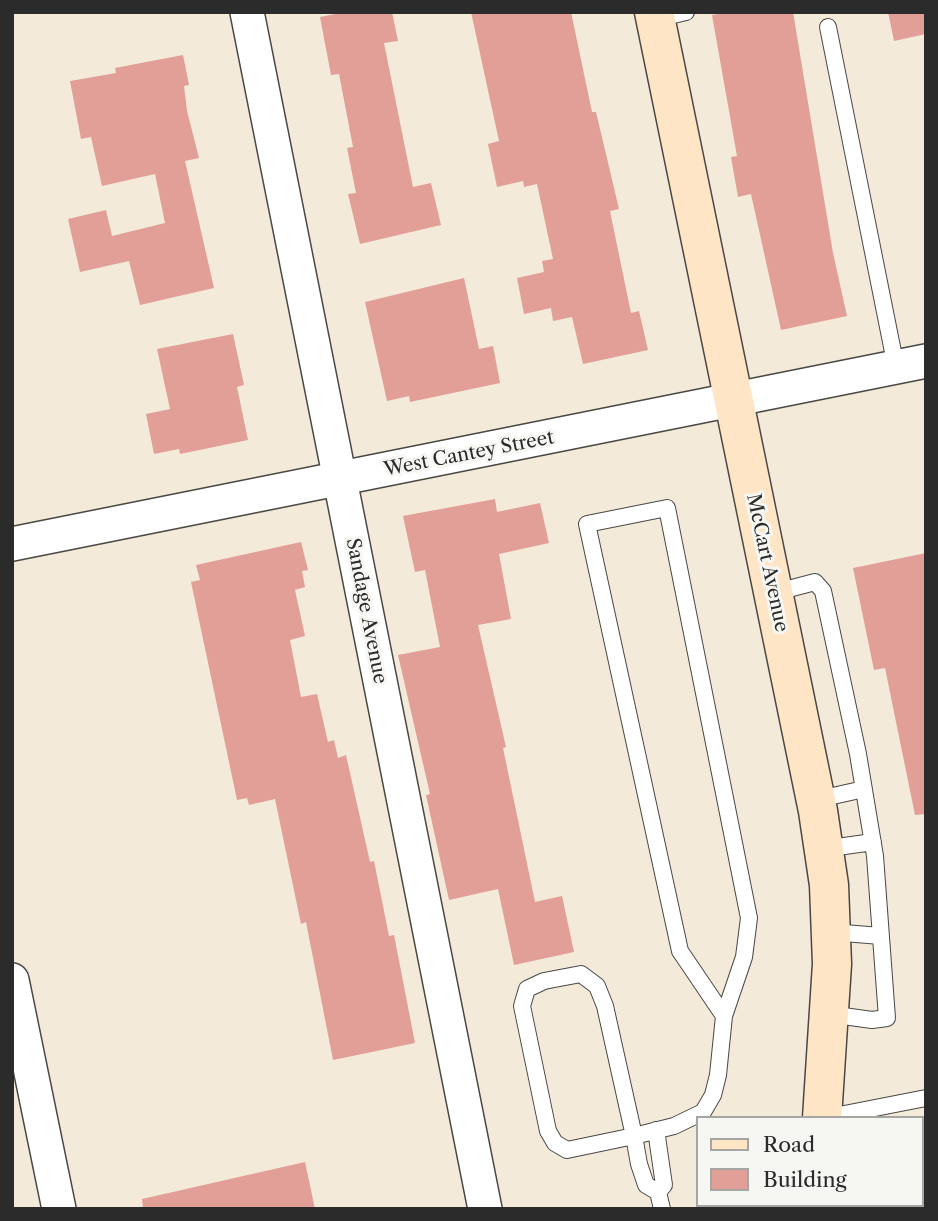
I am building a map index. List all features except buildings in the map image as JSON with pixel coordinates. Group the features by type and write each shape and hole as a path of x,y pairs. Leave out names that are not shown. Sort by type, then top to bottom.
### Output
{"street":[{"name":"Sandage Avenue","path":"247,12 485,1209"},
{"name":"McCart Avenue","path":"665,15 734,400 823,849 831,932 823,1116"},
{"name":"West Cantey Street","path":"12,544 911,364"},
{"path":"12,979 60,1209"}],"lane":[{"path":"828,27 911,364"},
{"path":"660,1200 646,1185 634,1136 605,1006 597,986 581,974 544,981 527,989 522,1006 548,1131 555,1143 567,1150 634,1136 674,1126 703,1112 713,1095 718,1075 724,1016 744,957 749,918 667,508 587,524 680,951 724,1016"},
{"path":"773,593 815,582 823,591 873,842 887,1018 852,1018 829,1014"},
{"path":"815,800 864,789"},
{"path":"823,849 873,842"},
{"path":"831,932 881,936"},
{"path":"833,1116 926,1098"},
{"path":"656,1130 664,1185 660,1200"}]}
